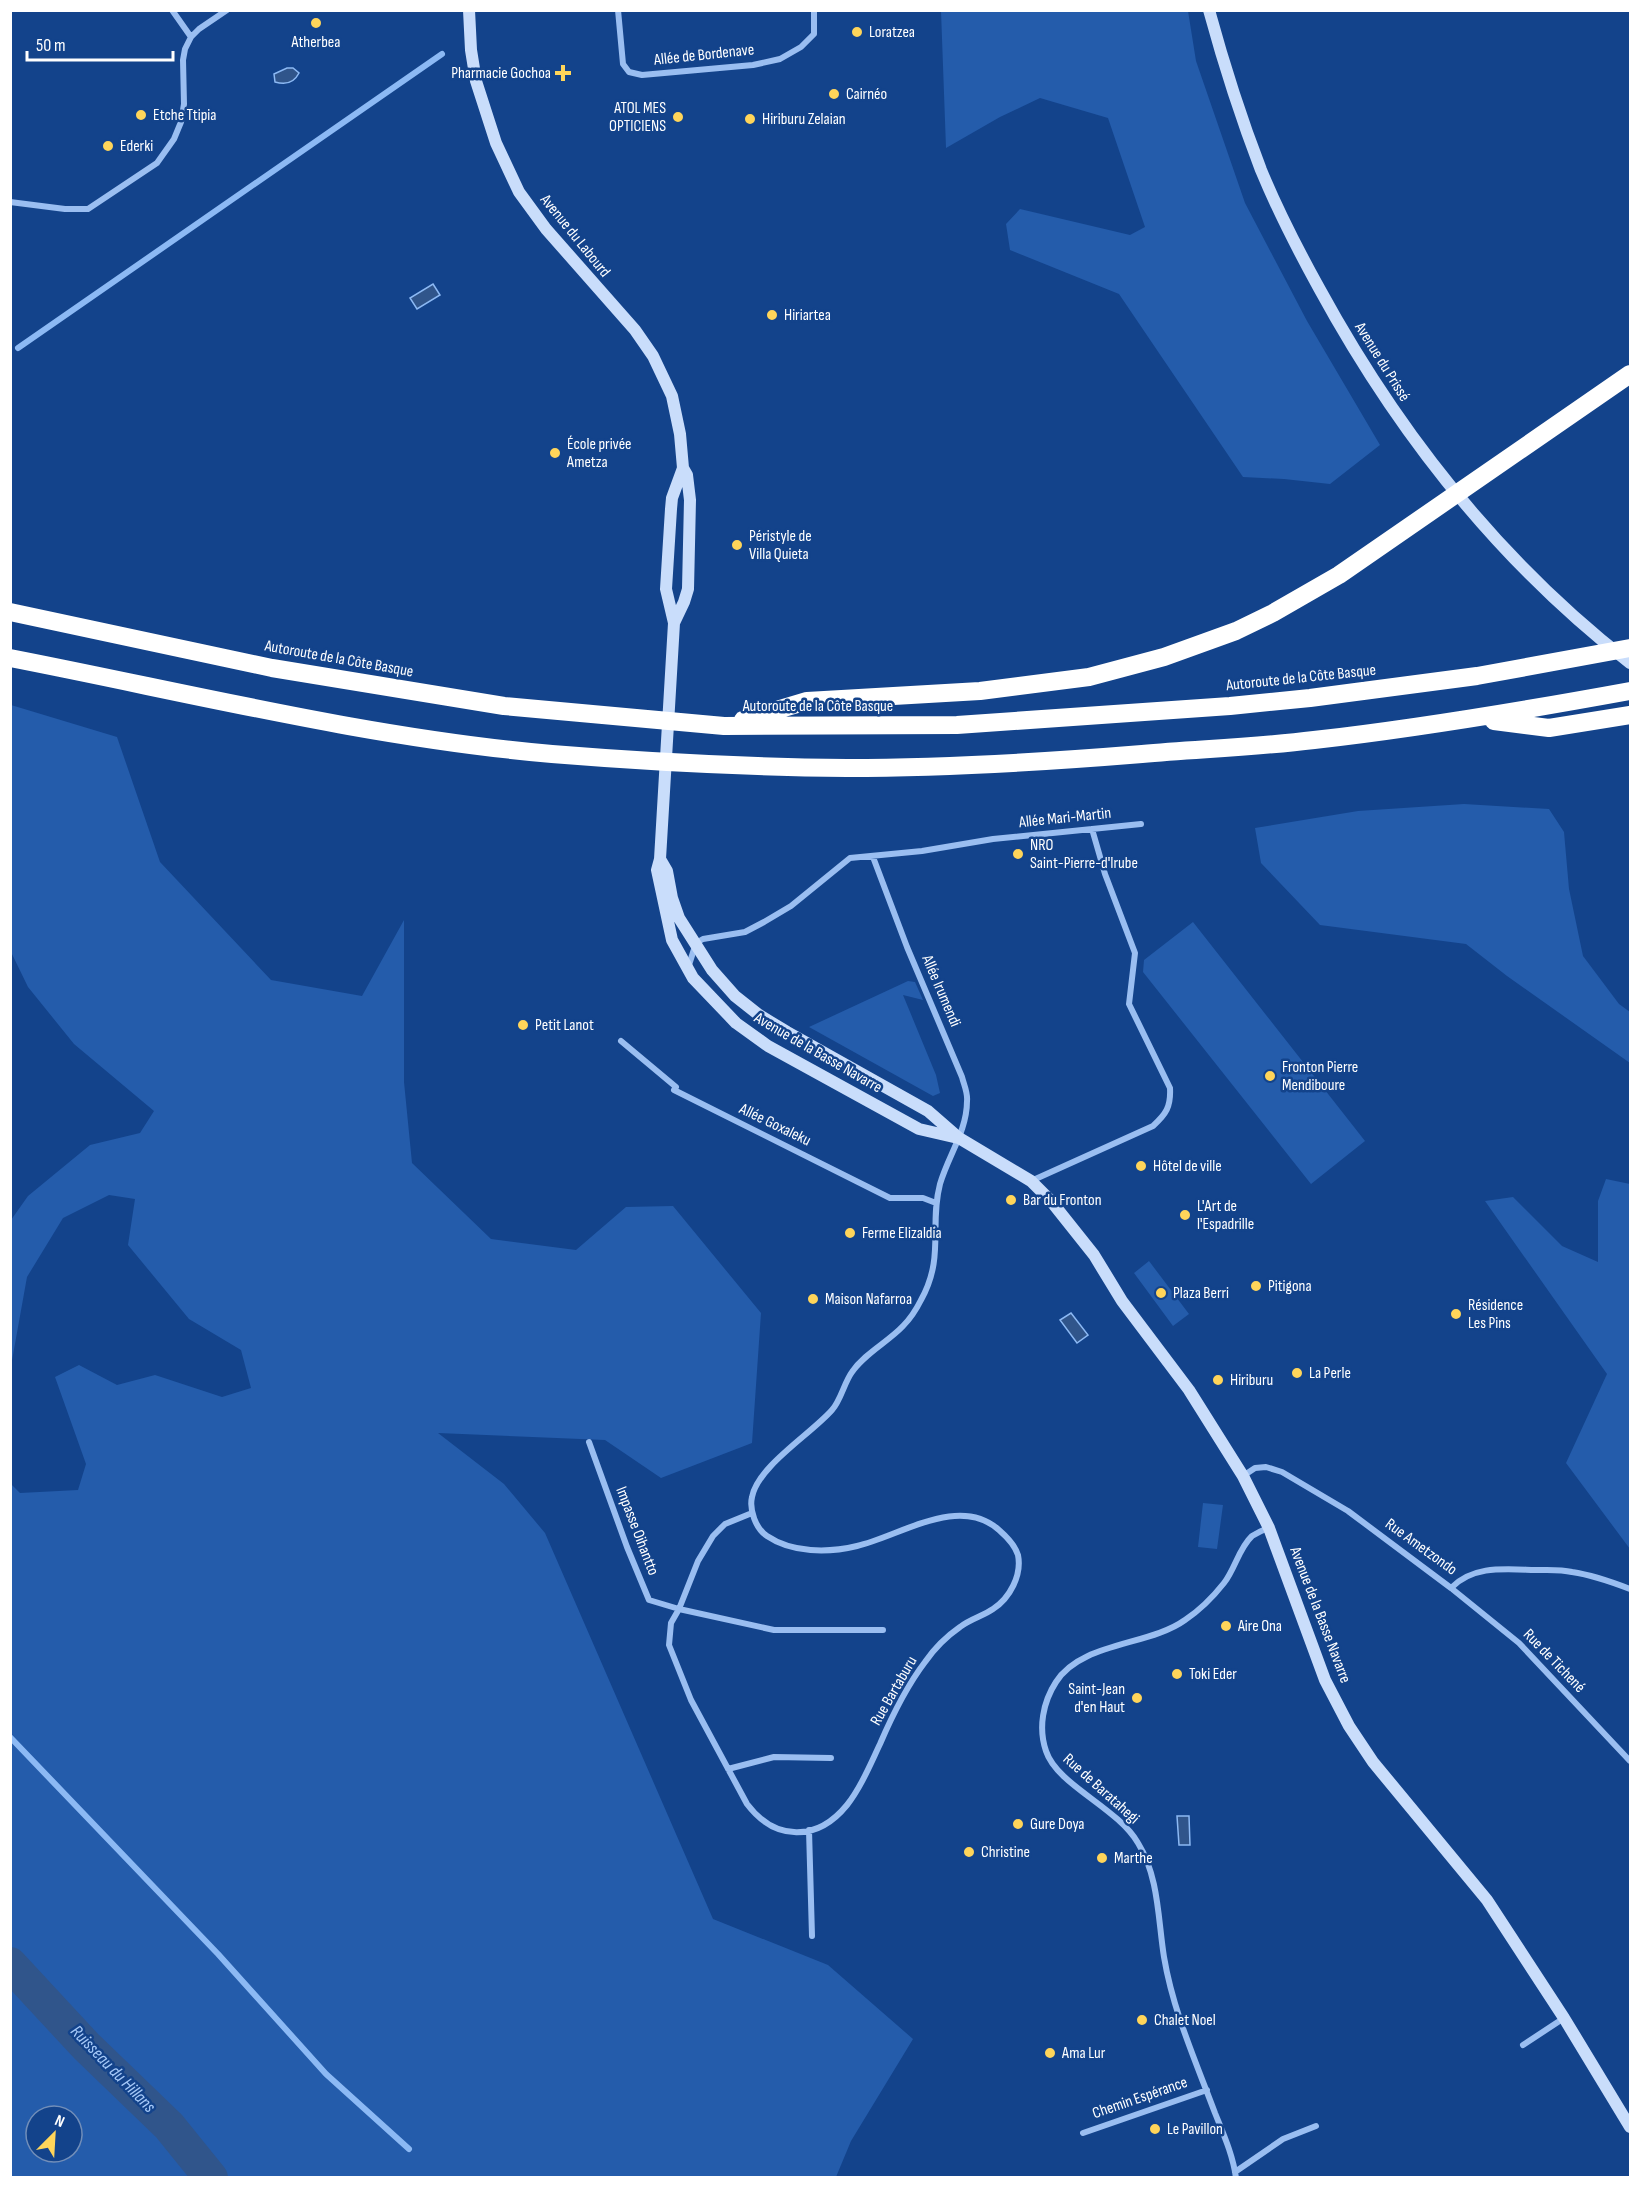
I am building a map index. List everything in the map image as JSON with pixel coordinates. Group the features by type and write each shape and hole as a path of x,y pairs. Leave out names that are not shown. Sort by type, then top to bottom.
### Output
{"highway":[{"path":"724,726 807,701 909,696 1054,682 1125,669 1236,631 1273,613 1339,575 1630,374"},
{"name":"Autoroute de la Côte Basque","path":"10,612 272,668 504,706 724,726 957,725 1144,714 1331,696 1477,676 1630,648"},
{"path":"10,658 286,714 408,735 549,753 757,766 908,766 1082,759 1314,740 1532,709 1630,691"},
{"path":"1468,718 1549,728 1630,715"}],"street":[{"path":"172,10 191,37"},
{"path":"10,202 65,209 88,209 158,163 174,139 181,122 184,104 184,49 191,37 227,10"},
{"name":"Avenue du Labourd","path":"469,10 471,50 476,81 496,143 519,192 546,230 635,330 652,356 672,396 690,500 688,589 674,623"},
{"name":"Allée de Bordenave","path":"618,10 623,64 628,72 642,75 753,65 780,59 801,47 814,34 814,10"},
{"name":"Avenue du Prissé","path":"1209,10 1230,83 1262,171 1288,231 1340,326 1382,396 1431,464 1519,564 1586,628 1630,663"},
{"name":"Avenue du Labourd","path":"674,623 666,589 672,498 683,468"},
{"name":"Avenue de la Basse Navarre","path":"674,623 660,859 657,870 663,877 679,918 712,970 735,996 759,1015 928,1111 959,1138 1031,1180 1051,1201 1094,1255 1122,1301 1189,1390 1243,1476 1269,1528 1325,1680 1349,1726 1373,1762 1487,1900 1564,2018 1630,2127"},
{"name":"Allée Mari-Martin","path":"696,943 703,939 745,932 791,906 849,858 873,857 993,839 1141,825"},
{"path":"1031,1180 1153,1126 1167,1113 1171,1102 1170,1088 1129,1004 1135,953 1105,874 1092,829"},
{"name":"Allée Irumendi","path":"873,857 907,947 962,1077 968,1099 959,1138"},
{"name":"Avenue de la Basse Navarre","path":"663,877 672,940 687,968 709,997 736,1023 768,1046 920,1129 959,1138"},
{"path":"687,968 696,943"},
{"name":"Allée Goxaleku","path":"621,1041 676,1087 674,1090 890,1198 923,1198 936,1203"},
{"path":"752,1513 752,1497 761,1479 774,1463 834,1408 852,1371 905,1325 921,1300 932,1276 937,1250 936,1203 940,1182 959,1138"},
{"name":"Impasse Oihantto","path":"589,1442 649,1600 679,1609"},
{"name":"Rue Ametzondo","path":"1243,1476 1255,1468 1266,1467 1289,1476 1348,1511 1451,1588 1458,1581 1477,1572 1497,1569 1571,1571 1608,1580 1630,1589"},
{"name":"Rue Bartaburu","path":"752,1513 761,1532 778,1544 801,1550 859,1546 924,1522 958,1516 977,1518 992,1524 1009,1539 1018,1553 1018,1568 1011,1591 1002,1602 993,1610 962,1625 948,1636 926,1660 909,1686 868,1770 847,1805 823,1826 800,1833 785,1832 768,1825 757,1817 747,1804 691,1700 669,1645 670,1623 679,1609 698,1561 713,1536 725,1524 752,1513"},
{"name":"Rue de Baratahegi","path":"1235,2175 1207,2090 1179,2018 1170,1985 1155,1894 1146,1859 1139,1844 1117,1817 1062,1775 1053,1765 1046,1753 1042,1725 1044,1708 1050,1694 1065,1672 1077,1662 1104,1650 1169,1631 1182,1623 1201,1609 1226,1581 1253,1535 1269,1528"},
{"name":"Rue de Tichené","path":"1451,1588 1520,1643 1630,1761"},
{"path":"679,1609 774,1630 883,1630"},
{"path":"728,1769 774,1756 831,1758"},
{"path":"809,1830 812,1936"},
{"path":"1523,2045 1564,2018"},
{"name":"Chemin Espérance","path":"1083,2133 1207,2090"},
{"path":"1235,2175 1282,2139 1316,2126"}],"shaded area":[{"path":"941,11 1188,11 1196,61 1245,203 1307,321 1380,445 1330,484 1243,477 1119,294 1010,250 1006,224 1020,209 1130,235 1145,227 1108,118 1040,98 1000,117 946,148"},
{"path":"287,68 293,68 299,73 295,79 289,82 275,82 274,74"},
{"path":"433,284 440,295 417,309 410,298"},
{"path":"11,705 117,737 160,862 271,980 362,996 404,920 404,1082 412,1163 491,1239 576,1250 626,1207 673,1206 761,1313 752,1443 661,1478 605,1440 438,1433 504,1484 545,1533 713,1919 828,1965 913,2039 851,2141 836,2177 11,2177 11,1484 20,1493 78,1490 86,1464 55,1377 79,1365 117,1385 155,1375 222,1397 251,1388 241,1350 189,1319 128,1245 135,1199 109,1195 63,1218 27,1277 11,1366 11,1220 28,1196 90,1145 140,1133 154,1111 74,1044 28,987 11,952"},
{"path":"1464,804 1549,809 1564,832 1569,889 1583,956 1619,1004 1630,1012 1630,1063 1507,976 1466,944 1320,925 1261,863 1255,828 1358,811"},
{"name":"Fronton Pierre Mendiboure","path":"1193,922 1365,1141 1311,1184 1143,972 1144,960"},
{"path":"908,981 915,982 923,1000 903,995 936,1075 940,1093 933,1096 809,1027"},
{"path":"1606,1179 1630,1184 1630,1549 1566,1463 1607,1374 1485,1201 1513,1197 1562,1246 1598,1262 1598,1201"},
{"name":"Plaza Berri","path":"1149,1261 1189,1314 1173,1326 1134,1273"},
{"path":"1071,1313 1088,1335 1077,1343 1060,1320"},
{"path":"1203,1503 1223,1505 1217,1549 1198,1547"},
{"path":"1177,1816 1189,1816 1190,1845 1179,1845"}],"waterway":[{"path":"18,348 442,54"},
{"path":"10,1737 218,1954 326,2074 409,2149"},
{"name":"Ruisseau du Hillans","path":"10,1964 86,2046 169,2126 211,2178"}],"place":[{"name":"Atherbea","path":"316,23"},
{"name":"Loratzea","path":"857,32"},
{"name":"Pharmacie Gochoa","path":"563,73"},
{"name":"Cairnéo","path":"834,94"},
{"name":"Etche Ttipia","path":"141,115"},
{"name":"ATOL MES OPTICIENS","path":"678,117"},
{"name":"Hiriburu Zelaian","path":"750,119"},
{"name":"Ederki","path":"108,146"},
{"name":"Hiriartea","path":"772,315"},
{"name":"École privée Ametza","path":"555,453"},
{"name":"Péristyle de Villa Quieta","path":"737,545"},
{"name":"NRO Saint-Pierre-d'Irube","path":"1018,854"},
{"name":"Petit Lanot","path":"523,1025"},
{"name":"Fronton Pierre Mendiboure","path":"1270,1076"},
{"name":"Hôtel de ville","path":"1141,1166"},
{"name":"Bar du Fronton","path":"1011,1200"},
{"name":"L'Art de l'Espadrille","path":"1185,1215"},
{"name":"Ferme Elizaldia","path":"850,1233"},
{"name":"Pitigona","path":"1256,1286"},
{"name":"Plaza Berri","path":"1161,1293"},
{"name":"Maison Nafarroa","path":"813,1299"},
{"name":"Résidence Les Pins","path":"1456,1314"},
{"name":"La Perle","path":"1297,1373"},
{"name":"Hiriburu","path":"1218,1380"},
{"name":"Aire Ona","path":"1226,1626"},
{"name":"Toki Eder","path":"1177,1674"},
{"name":"Saint-Jean d'en Haut","path":"1137,1698"},
{"name":"Gure Doya","path":"1018,1824"},
{"name":"Christine","path":"969,1852"},
{"name":"Marthe","path":"1102,1858"},
{"name":"Chalet Noel","path":"1142,2020"},
{"name":"Ama Lur","path":"1050,2053"},
{"name":"Le Pavillon","path":"1155,2129"}]}
